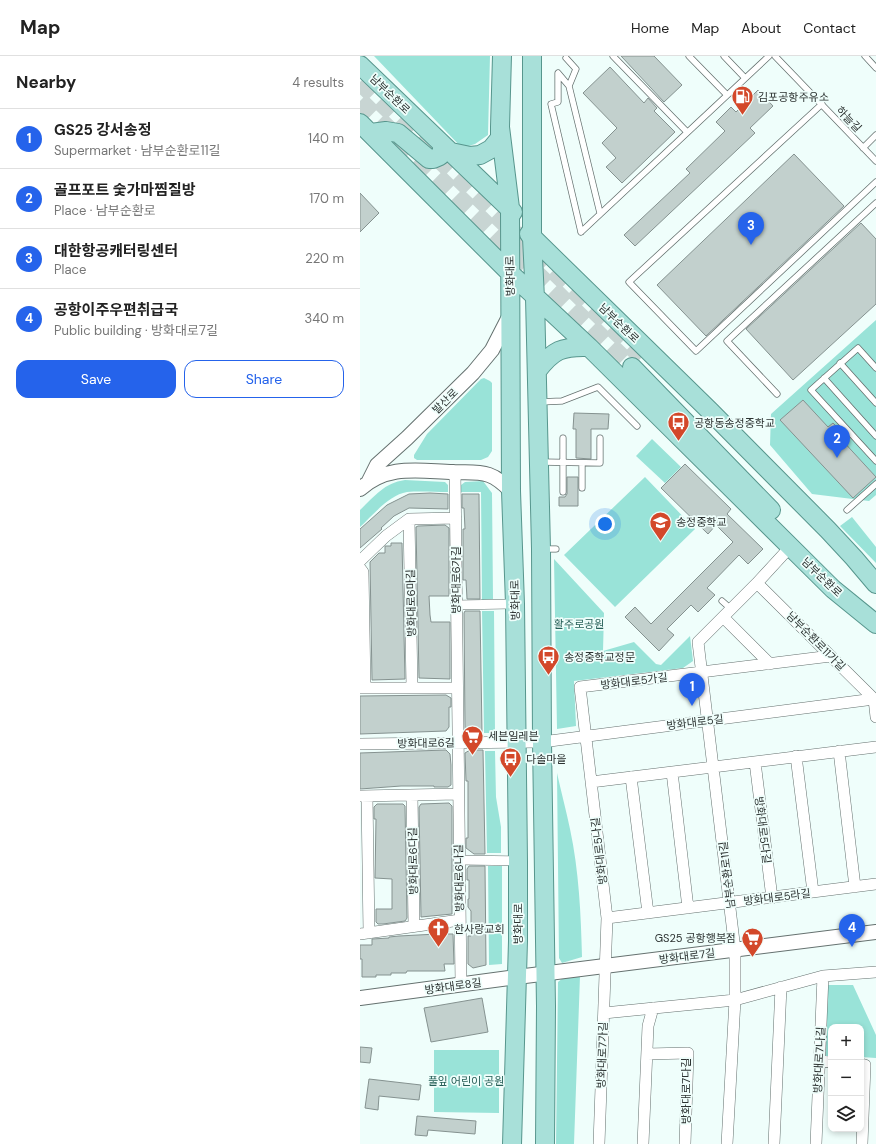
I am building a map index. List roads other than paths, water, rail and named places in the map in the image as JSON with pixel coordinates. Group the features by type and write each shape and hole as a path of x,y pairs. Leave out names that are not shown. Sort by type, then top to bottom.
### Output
{"main road":[{"name":"방화대로","path":"502,56 500,127 510,208 511,491 515,604 518,861 518,941 512,1144"},
{"name":"방화대로","path":"532,56 532,238 537,402 539,462 548,549 542,742 545,941 545,1144"},
{"name":"남부순환로","path":"360,65 510,208 532,238 715,417 833,536 876,584"},
{"path":"365,128 398,133 429,159 433,159 440,156 442,150 446,148 470,156 480,154 491,148 500,138 500,127"},
{"name":"남부순환로","path":"365,128 535,298 589,348 833,589 876,623"},
{"path":"537,371 548,357 563,349 575,347 589,348"},
{"name":"남부순환로","path":"876,592 848,568 637,362 841,582 876,623"}],"street":[{"name":"발산로","path":"365,485 377,465 474,373 492,350 511,314"},
{"name":"발산로","path":"365,485 389,472 405,470 475,472 490,475 502,482 511,491"},
{"name":"방화대로6가길","path":"455,472 458,743"},
{"path":"360,561 386,536 409,519 456,518"},
{"name":"방화대로6마길","path":"409,519 412,688"},
{"name":"남부순환로11길","path":"727,1144 735,1000 735,950 698,642 757,583 791,546"},
{"path":"360,568 363,572 363,688 457,688"},
{"name":"남부순환로11가길","path":"757,583 875,698"},
{"path":"456,605 515,604"},
{"path":"727,613 770,664"},
{"name":"방화대로5가길","path":"586,736 580,687 831,656"},
{"path":"875,698 876,717"},
{"name":"방화대로5길","path":"516,743 542,742 875,698"},
{"name":"방화대로5나길","path":"586,736 607,918 606,966"},
{"name":"방화대로6나길","path":"458,743 461,985"},
{"name":"방화대로6길","path":"360,744 516,743"},
{"path":"591,782 876,747"},
{"path":"839,751 855,887"},
{"path":"796,756 813,892"},
{"name":"방화대로5다길","path":"755,762 772,898"},
{"path":"672,772 688,908"},
{"path":"631,777 648,913"},
{"path":"458,794 363,796 364,933 460,920"},
{"name":"방화대로6다길","path":"412,795 414,926"},
{"path":"459,860 518,861"},
{"name":"방화대로5라길","path":"607,918 876,884"},
{"name":"방화대로7길","path":"545,973 876,932"},
{"name":"방화대로7가길","path":"599,1144 606,966"},
{"path":"604,1013 735,1000 823,976 876,972"},
{"name":"방화대로8길","path":"360,998 545,973"},
{"name":"방화대로7나길","path":"816,1144 823,976"},
{"path":"774,1144 781,987"},
{"path":"643,1144 648,1026 653,1008"},
{"name":"방화대로7다길","path":"647,1054 688,1053 686,1144"},
{"path":"819,1061 828,1062"},
{"path":"862,1144 863,1096"}],"lane":[{"path":"613,56 687,132"},
{"path":"689,56 727,95"},
{"path":"724,56 746,78"},
{"path":"600,213 569,86 558,73 558,102 551,104 581,232 769,56"},
{"name":"하늘길","path":"775,56 876,161"},
{"path":"865,56 876,68"},
{"path":"566,58 576,69 569,86"},
{"path":"822,104 629,282 696,351 876,182"},
{"path":"863,148 876,135"},
{"path":"777,394 728,341 876,203"},
{"path":"876,368 858,348 811,390 876,461"},
{"path":"840,364 876,403"},
{"path":"824,378 876,436"},
{"path":"537,402 562,401 598,387 637,426"},
{"path":"563,438 563,492"},
{"path":"539,462 600,463 600,438"},
{"path":"582,463 582,488"},
{"path":"848,510 876,484"},
{"path":"722,601 727,613"}],"tunnel":[{"path":"360,82 642,357"},
{"path":"360,101 632,367"}],"place":[{"name":"김포공항주유소","path":"742,116"},
{"name":"대한항공캐터링센터","path":"751,245"},
{"name":"공항동송정중학교","path":"678,442"},
{"name":"골프포트 숯가마찜질방","path":"837,458"},
{"name":"송정중학교","path":"661,542"},
{"name":"송정중학교정문","path":"549,676"},
{"name":"GS25 강서송정","path":"692,706"},
{"name":"세븐일레븐","path":"473,756"},
{"name":"다솔마을","path":"510,778"},
{"name":"공항이주우편취급국","path":"852,947"},
{"name":"한사랑교회","path":"438,948"},
{"name":"GS25 공항행복점","path":"752,958"}],"park label":[{"name":"활주로공원","path":"579,624"},
{"name":"풀잎 어린이 공원","path":"466,1081"}]}
